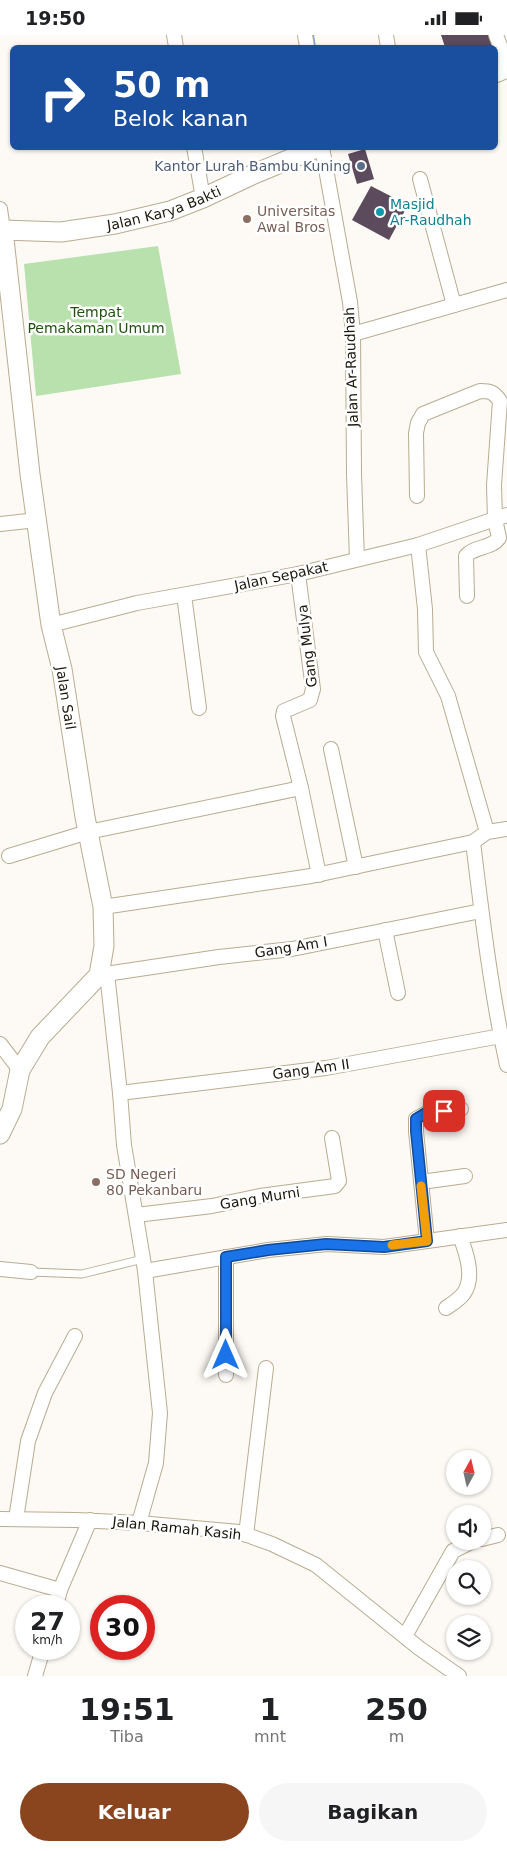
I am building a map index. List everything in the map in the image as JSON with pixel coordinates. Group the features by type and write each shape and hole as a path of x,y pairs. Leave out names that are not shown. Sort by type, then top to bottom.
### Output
{"street":[{"path":"496,35 507,66"},
{"path":"195,150 203,198"},
{"name":"Jalan Karya Bakti","path":"2,230 61,232 115,224 170,211 313,150"},
{"name":"Jalan Ar-Raudhah","path":"321,150 350,302 353,334 357,559"},
{"path":"420,179 454,305"},
{"path":"0,209 2,230"},
{"name":"Jalan Sail","path":"2,230 25,436 51,625 62,669 88,832 103,907 103,974"},
{"path":"353,334 507,290"},
{"path":"417,496 416,433 422,414 480,391 489,391 495,394 500,401 495,460 501,517 499,535 498,540 487,547 468,553 466,556 467,597"},
{"name":"Jalan Sepakat","path":"51,625 137,603 298,575 418,545 501,517"},
{"path":"0,524 37,520"},
{"path":"418,545 425,609 426,652 448,696 487,832"},
{"name":"Gang Mulya","path":"298,575 313,689 310,700 288,708 284,711 283,716 301,788 319,875"},
{"path":"184,595 199,708"},
{"path":"331,749 356,867"},
{"path":"9,856 88,832 301,788"},
{"path":"103,907 319,875 473,842 487,832 507,829"},
{"path":"473,842 481,911 507,1065"},
{"name":"Gang Am I","path":"103,974 219,957 292,949 481,911"},
{"path":"385,930 398,993"},
{"path":"0,1134 12,1109 20,1070 40,1037 103,974"},
{"path":"103,974 120,1093 124,1145 144,1265 160,1413 156,1463 139,1523"},
{"name":"Gang Am II","path":"120,1093 326,1068 502,1032"},
{"path":"0,1045 20,1070"},
{"path":"427,1241 416,1119 426,1113 461,1109"},
{"name":"Gang Murni","path":"136,1215 212,1206 260,1196 335,1186 339,1181 332,1139"},
{"path":"421,1182 465,1176"},
{"path":"144,1265 326,1244 384,1247 507,1230"},
{"path":"446,1308 464,1294 469,1283 466,1251 460,1236"},
{"path":"226,1257 226,1375"},
{"path":"0,1269 31,1272"},
{"path":"16,1519 28,1441 44,1393 75,1336"},
{"path":"246,1535 266,1368"},
{"name":"Jalan Ramah Kasih","path":"0,1519 90,1520 238,1532 316,1565 405,1637 459,1676"},
{"path":"59,1595 90,1520"},
{"path":"491,1537 498,1535"},
{"path":"405,1637 455,1550"},
{"path":"0,1573 60,1590"},
{"path":"35,1676 40,1660"}],"lane":[{"path":"31,1272 82,1274 144,1265"}],"green space":[{"name":"Tempat Pemakaman Umum","path":"158,246 181,374 36,396 24,264"}],"building":[{"path":"441,35 490,35 494,45 444,45"},
{"name":"Kantor Lurah Bambu Kuning","path":"365,150 374,179 357,184 348,154"},
{"name":"Masjid Ar-Raudhah","path":"371,186 408,205 389,240 352,220"}],"waterway":[{"path":"312,35 314,45"}],"slow traffic":[{"path":"392,1245 427,1241 421,1186"}],"place":[{"name":"Kantor Lurah Bambu Kuning","path":"361,166"},
{"name":"Masjid Ar-Raudhah","path":"380,212"},
{"name":"Universitas Awal Bros","path":"247,219"},
{"name":"SD Negeri 80 Pekanbaru","path":"96,1182"}],"route":[{"path":"226,1355 226,1257 268,1250 326,1244 384,1247 427,1241 416,1119 426,1113 444,1111"}]}
